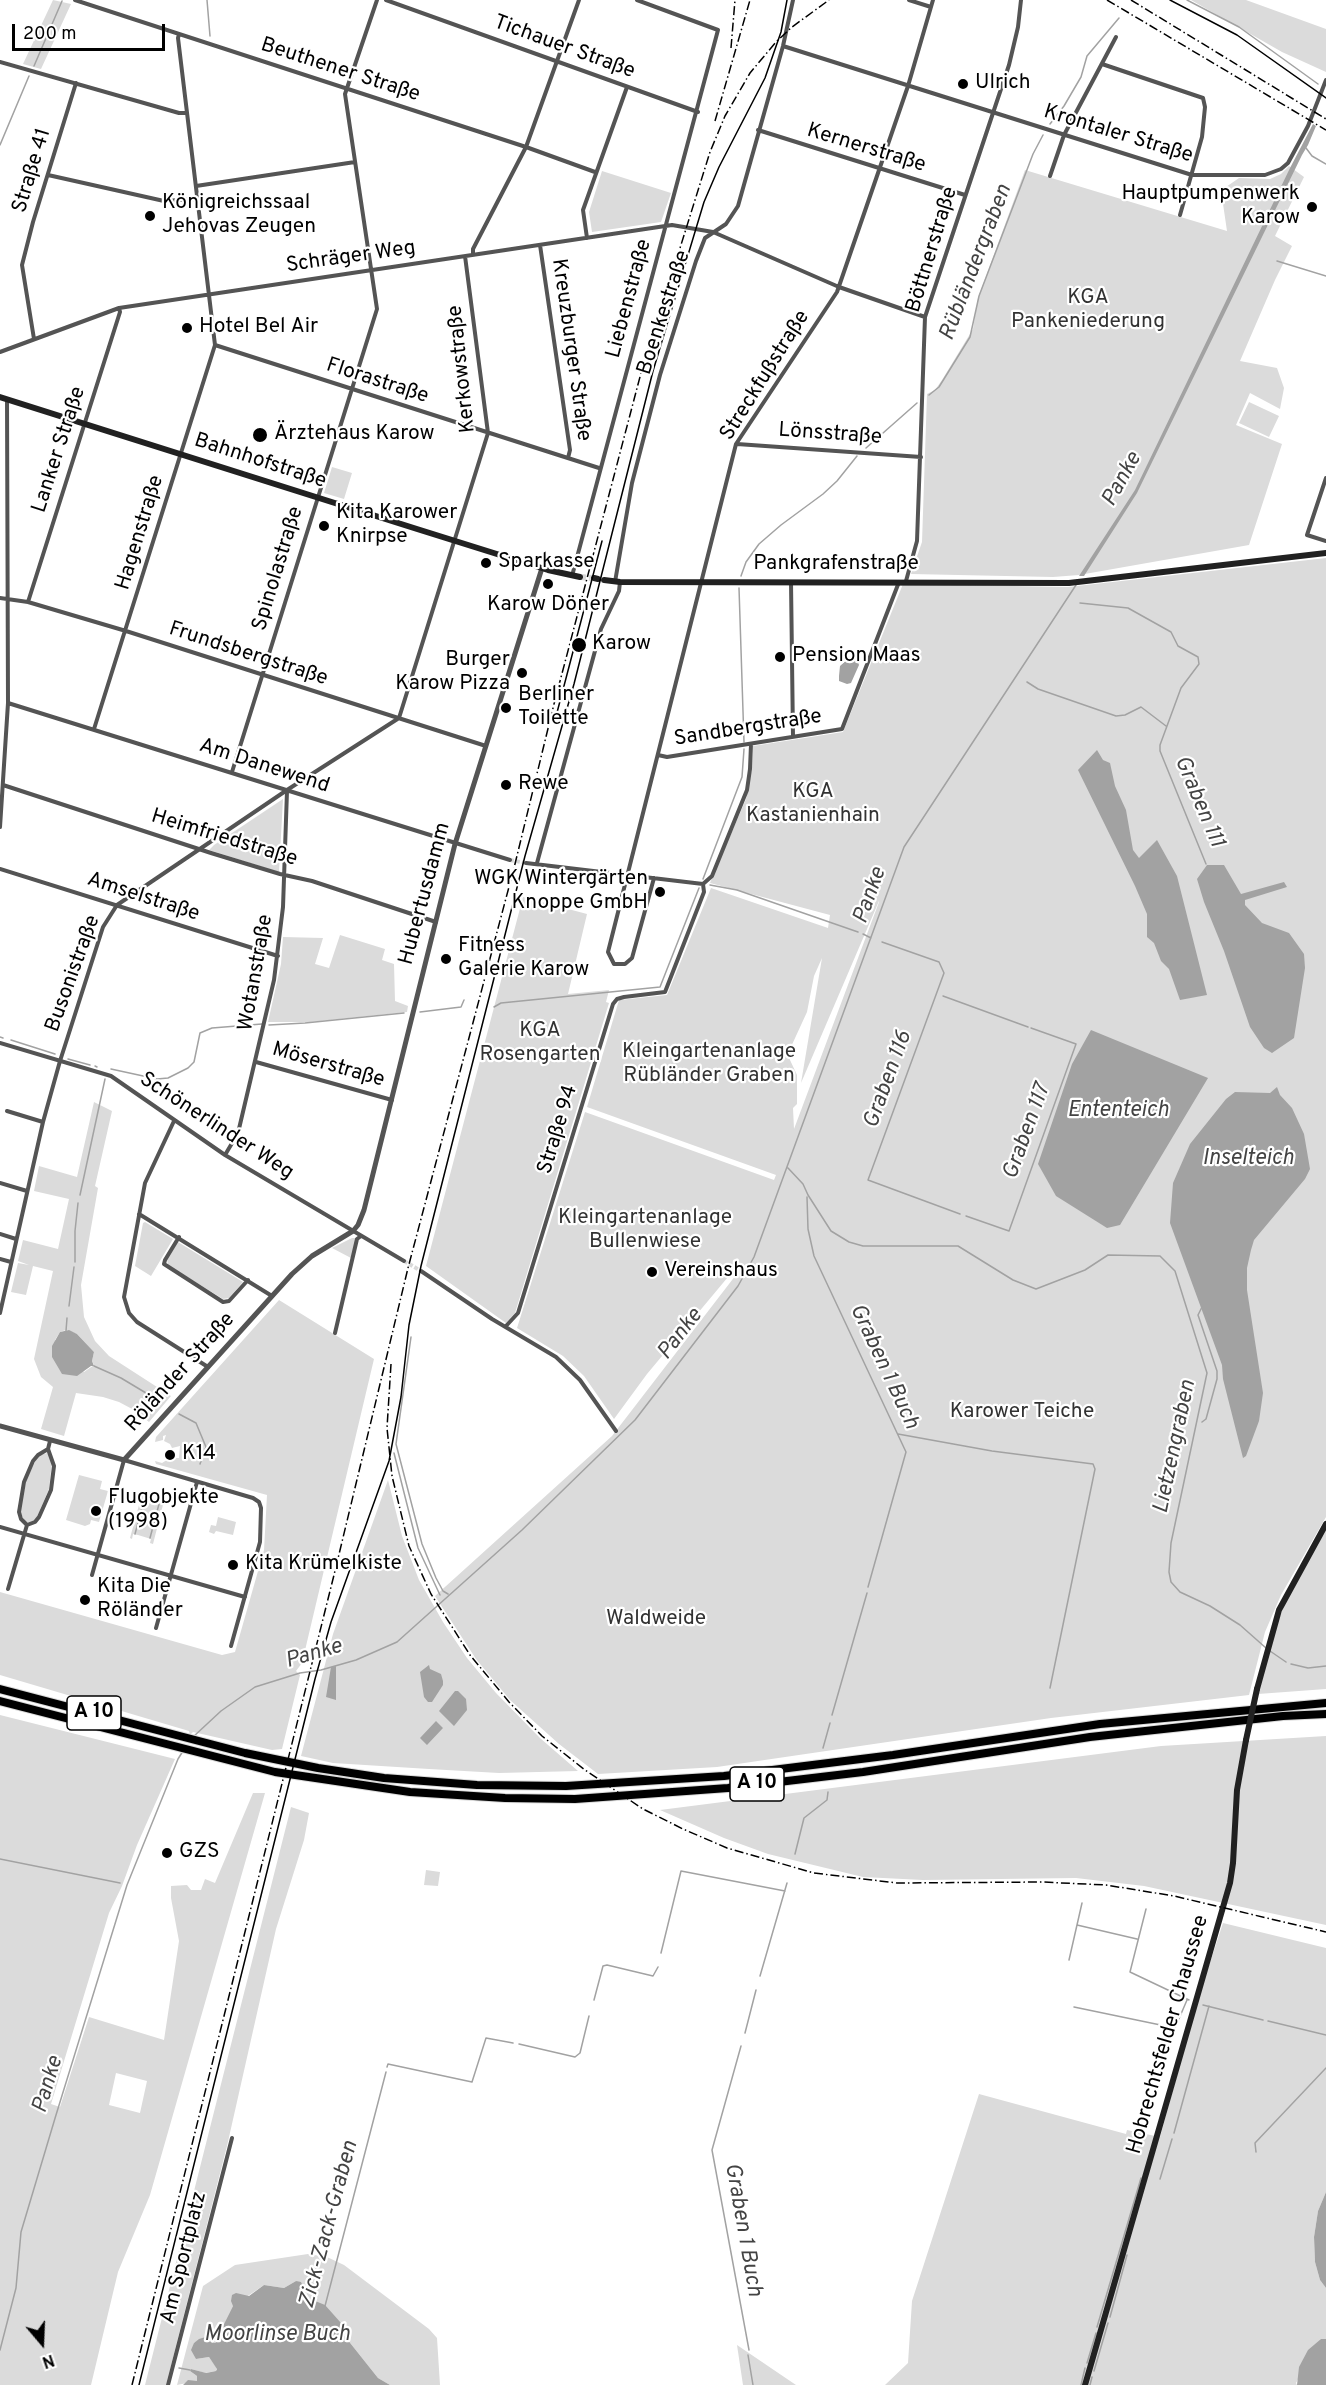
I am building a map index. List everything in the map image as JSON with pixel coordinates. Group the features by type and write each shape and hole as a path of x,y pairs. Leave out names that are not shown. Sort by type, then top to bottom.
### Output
{"highway":[{"name":"A 10","path":"0,1689 187,1738 318,1768 384,1778 477,1785 566,1786 724,1776 893,1755 1100,1724 1326,1703"},
{"name":"A 10","path":"0,1701 275,1772 399,1791 505,1798 574,1798 728,1788 864,1772 1090,1737 1283,1716 1326,1714"}],"main road":[{"name":"Bahnhofstraße","path":"3,398 542,568 572,577 580,577"},
{"name":"Pankgrafenstraße","path":"598,579 618,582 1069,583 1326,553"},
{"name":"Hobrechtsfelder Chaussee","path":"1085,2385 1230,1883 1237,1790 1267,1649 1288,1590 1326,1524"}],"street":[{"name":"Beuthener Straße","path":"75,0 345,87 595,172"},
{"path":"345,87 376,0"},
{"name":"Tichauer Straße","path":"386,0 698,112"},
{"path":"473,255 472,249 526,147 579,0"},
{"name":"Liebenstraße","path":"572,577 599,468 698,112 718,30 638,0"},
{"name":"Boenkestraße","path":"537,863 601,629 619,591 618,582 632,483 660,375 705,238 726,224 738,207 794,0"},
{"path":"909,0 931,7"},
{"name":"Streckfußstraße","path":"654,878 632,958 627,963 617,965 611,961 608,952 736,444 839,287 908,86 933,0"},
{"name":"Böttnerstraße","path":"842,729 917,541 925,317 1009,65 1023,2"},
{"path":"179,34 215,345"},
{"path":"1050,176 1064,135 1116,38"},
{"name":"Krontaler Straße","path":"783,46 1192,175 1265,175 1281,169 1288,163 1308,126 1326,80"},
{"path":"0,62 179,113 187,113"},
{"path":"1102,64 1203,98 1205,107 1202,137 1180,215"},
{"name":"Straße 41","path":"34,339 22,265 76,84"},
{"name":"Spinolastraße","path":"232,772 377,309 345,87"},
{"path":"587,238 583,210 627,87"},
{"name":"Kernerstraße","path":"758,130 965,195"},
{"path":"196,186 355,162"},
{"path":"48,175 164,201 197,199"},
{"name":"Schräger Weg","path":"0,352 119,308 677,225 713,232 839,287 925,317"},
{"name":"Kreuzburger Straße","path":"540,245 570,450 568,458"},
{"name":"Kerkowstraße","path":"399,718 488,433 465,256"},
{"name":"Lanker Straße","path":"28,602 120,312 119,308"},
{"name":"Florastraße","path":"215,345 599,468"},
{"name":"Hagenstraße","path":"94,729 215,345"},
{"path":"0,827 8,703 3,398"},
{"name":"Lönsstraße","path":"736,444 921,457"},
{"path":"1326,478 1307,535 1326,541"},
{"name":"Hubertusdamm","path":"352,1231 362,1218 455,844 542,568"},
{"path":"791,582 793,737"},
{"name":"Frundsbergstraße","path":"0,598 28,602 126,631 486,746"},
{"name":"Am Danewend","path":"8,703 510,860"},
{"name":"Busonistraße","path":"0,1311 43,1122 60,1061 103,927 117,906 287,790 399,718"},
{"name":"Sandbergstraße","path":"658,755 667,757 842,729"},
{"name":"Straße 94","path":"506,1326 518,1313 613,1004 617,999 624,997 665,992 704,892 703,884 712,876 747,790 751,744"},
{"name":"Heimfriedstraße","path":"3,785 436,922"},
{"name":"Wotanstraße","path":"225,1155 238,1133 256,1062 278,956 287,790"},
{"path":"526,863 703,884"},
{"name":"Amselstraße","path":"0,869 278,956"},
{"name":"Schönerlinder Weg","path":"0,1043 111,1076 225,1155 404,1261"},
{"name":"Möserstraße","path":"256,1062 392,1100"},
{"path":"7,1111 43,1122"},
{"path":"174,1120 145,1184 124,1290 126,1304 137,1322 208,1368"},
{"path":"0,1183 27,1191"},
{"path":"139,1214 272,1296"},
{"name":"Röländer Straße","path":"92,1575 124,1461 272,1296 312,1256 352,1231"},
{"path":"0,1234 16,1239"},
{"path":"335,1333 357,1239 361,1235"},
{"path":"179,1237 165,1260 165,1264 223,1302 229,1301 248,1280"},
{"path":"0,1259 11,1262"},
{"path":"422,1270 556,1357 580,1380 616,1431"},
{"path":"0,1426 253,1498 259,1502 261,1508 260,1542 231,1646"},
{"path":"27,1525 35,1522 39,1517 51,1490 54,1466 48,1449 50,1441"},
{"path":"27,1525 21,1520 19,1512 24,1482 33,1461 48,1449"},
{"path":"156,1628 197,1482"},
{"path":"8,1589 27,1525"},
{"path":"0,1527 245,1597"},
{"name":"Am Sportplatz","path":"168,2385 232,2138"}],"green space":[{"path":"53,0 71,4 41,69 23,64"},
{"path":"1191,0 1246,0 1326,29 1326,72 1282,52"},
{"name":"KGA Pankeniederung","path":"1289,166 1304,177 1275,236 1292,246 1240,361 1277,368 1284,388 1280,409 1250,393 1236,425 1282,444 1249,545 1079,575 1053,577 911,574 922,542 927,394 935,390 973,329 978,298 1025,170 1227,231 1222,197 1226,187 1239,178 1270,179 1281,174"},
{"path":"602,171 671,193 661,222 592,232 589,212"},
{"path":"1249,402 1279,416 1269,437 1239,423"},
{"path":"332,467 352,473 344,499 324,493"},
{"name":"Karower Teiche","path":"1326,558 1326,1517 1281,1595 1265,1632 1249,1695 1051,1718 717,1767 598,1774 559,1744 510,1700 476,1659 435,1596 612,1436 739,1271 733,1271 647,1374 614,1419 584,1376 563,1356 517,1328 585,1112 774,1180 776,1175 587,1107 619,1000 667,995 711,888 828,928 830,915 710,883 746,799 752,768 753,746 843,732 903,584 1068,587","holes":["879,901 794,1129 793,1108 797,1104 797,1075 790,1060 790,1049 807,1012 814,976 822,958 801,1083"]},
{"path":"283,799 279,872 209,850 214,845"},
{"name":"KGA Rosengarten","path":"523,897 587,914 568,994 609,990 606,1002 609,1003 515,1313 506,1323 426,1266"},
{"path":"340,935 385,949 382,960 394,964 395,1001 408,1006 407,1012 310,1022 268,1022 281,964 283,937 323,938 315,964 329,968"},
{"path":"94,1102 112,1111 95,1186 98,1188 81,1285 84,1317 95,1341 109,1356 171,1396 149,1422 119,1402 76,1393 64,1436 41,1429 53,1387 41,1377 34,1359 53,1271 33,1266 26,1295 11,1292 18,1263 29,1265 18,1261 23,1240 58,1249 69,1199 34,1191 39,1166 77,1177","holes":["66,1330 77,1334 94,1352 92,1361 94,1365 84,1372 55,1340 60,1332"]},
{"path":"145,1222 173,1239 151,1276 135,1266"},
{"path":"356,1238 351,1258 332,1248"},
{"path":"178,1242 243,1282 229,1298 223,1299 168,1265 167,1259"},
{"path":"279,1300 374,1359 302,1663 296,1671 300,1675 282,1749 272,1750 193,1732 190,1735 189,1731 0,1675 0,1592 222,1655 235,1652 264,1550 267,1495 156,1464 155,1461 162,1463 170,1458 179,1458 180,1446 172,1448 164,1441 166,1435 163,1436 163,1440 155,1442 156,1437"},
{"path":"47,1453 52,1462 49,1489 36,1519 26,1523 21,1514 21,1503 27,1478 40,1455"},
{"path":"79,1475 102,1481 100,1489 108,1491 99,1522 91,1520 90,1524 85,1526 66,1520"},
{"path":"388,1480 402,1536 419,1580 443,1622 467,1658 496,1693 540,1738 578,1771 499,1773 333,1763 301,1756 333,1634"},
{"path":"142,1494 145,1495 145,1499 160,1503 162,1499 164,1501 153,1544 150,1543 151,1539 138,1535 133,1534 132,1539 130,1538"},
{"path":"218,1517 236,1522 233,1535 216,1531 214,1534 209,1532 211,1525 216,1526"},
{"path":"1326,1528 1326,1689 1258,1694 1274,1630 1289,1595"},
{"path":"0,1715 175,1759 109,1913 51,2104 60,2107 89,2017 164,2040 179,1941 171,1886 187,1885 191,1890 201,1890 205,1879 215,1883 253,1793 265,1793 150,2195 118,2272 91,2385 0,2385","holes":["116,2073 147,2081 140,2113 109,2105"]},
{"path":"1326,1736 1326,1925 1144,1886 1076,1878 923,1880 863,1877 768,1854 660,1810 1161,1746"},
{"path":"291,1807 309,1813 304,1840 276,1929 227,2146 166,2385 145,2385"},
{"path":"426,1870 440,1872 438,1886 424,1885"},
{"path":"1223,1923 1326,1948 1326,2192 1318,2211 1314,2237 1315,2262 1320,2280 1326,2288 1326,2339 1321,2339 1296,2383 1297,2385 885,2385 908,2363 912,2301 979,2094 1126,2134 1127,2130 1160,2137 1198,1999"},
{"path":"308,2254 327,2257 344,2265 429,2329 437,2338 440,2385 390,2385 378,2378 343,2334 308,2298 305,2289 296,2281 284,2288 264,2285 233,2306 223,2326 226,2335 215,2343 207,2336 194,2343 196,2359 209,2357 217,2368 216,2371 205,2373 191,2369 190,2371 197,2376 197,2381 177,2385 203,2286 235,2265"},
{"path":"737,2345 796,2385 743,2385"}],"water":[{"path":"1313,124 1316,126 1308,145 1137,493 1084,576 1079,576 1135,490"},
{"path":"848,659 858,662 859,665 851,683 847,684 839,681 839,676 840,666"},
{"path":"1097,750 1103,760 1110,763 1115,786 1126,810 1133,850 1139,858 1157,840 1177,876 1207,995 1180,1000 1169,969 1161,961 1154,943 1147,937 1147,914 1078,770"},
{"path":"1207,865 1224,865 1241,894 1284,882 1287,887 1245,900 1245,905 1262,923 1289,933 1304,954 1305,968 1294,1038 1272,1053 1264,1048 1250,1027 1224,951 1204,902 1197,879"},
{"name":"Ententeich","path":"1091,1030 1208,1078 1120,1225 1107,1228 1056,1196 1038,1164 1072,1064"},
{"name":"Inselteich","path":"1277,1087 1280,1095 1292,1108 1304,1134 1310,1169 1305,1179 1254,1240 1251,1250 1247,1268 1247,1290 1263,1393 1259,1421 1246,1456 1243,1458 1223,1379 1222,1365 1170,1223 1173,1183 1190,1144 1226,1099 1235,1092 1270,1093"},
{"path":"69,1330 77,1334 94,1352 92,1361 94,1366 77,1376 62,1374 52,1357 52,1346 60,1332"},
{"path":"429,1665 430,1669 441,1674 443,1681 443,1685 432,1702 428,1702 424,1697 420,1672"},
{"path":"336,1666 336,1700 326,1697 331,1667"},
{"path":"455,1691 466,1699 467,1710 454,1726 439,1711"},
{"path":"436,1721 443,1728 427,1745 420,1738"},
{"path":"1326,2192 1326,2288 1320,2280 1315,2262 1314,2237 1318,2211"},
{"name":"Moorlinse Buch","path":"296,2281 301,2282 308,2298 325,2305 341,2323 343,2334 378,2378 390,2385 183,2385 188,2380 197,2381 197,2376 190,2371 191,2369 206,2373 216,2371 209,2357 196,2359 191,2350 199,2339 212,2335 215,2343 226,2335 223,2326 233,2306 232,2295 236,2293 249,2296 264,2285 284,2288"},
{"path":"1321,2339 1326,2339 1326,2385 1297,2385 1299,2367 1308,2350"}],"waterway":[{"path":"207,0 210,36"},
{"path":"1187,0 1239,27 1318,84"},
{"path":"34,66 62,1"},
{"name":"Rübländergraben","path":"1050,124 1081,77 1087,56 1119,18"},
{"path":"0,145 29,76"},
{"name":"Rübländergraben","path":"929,395 939,387 970,337 979,296 1033,154 1043,135"},
{"path":"1306,148 1312,156 1326,164"},
{"path":"1277,261 1326,276"},
{"name":"Rübländergraben","path":"866,448 917,403"},
{"name":"Rübländergraben","path":"741,576 746,562 759,544 823,494 857,456"},
{"name":"Panke","path":"193,1737 221,1711 255,1687 300,1673 321,1670 356,1660 397,1642 522,1530 635,1420 738,1286 754,1257 904,847 1076,585"},
{"name":"Rübländergraben","path":"739,588 744,742"},
{"name":"Graben 111","path":"1080,603 1128,608 1171,632 1178,646 1198,657 1199,664 1181,688 1160,745 1160,751 1206,864"},
{"path":"1027,682 1038,689 1116,716 1125,715 1141,707 1166,726"},
{"name":"Rübländergraben","path":"703,879 742,777 744,749"},
{"name":"Rübländergraben","path":"710,885 737,890 858,932"},
{"name":"Rübländergraben","path":"494,1007 501,1003 660,987 699,888"},
{"name":"Panke","path":"863,934 871,938"},
{"name":"Graben 116","path":"882,942 939,962 944,973 868,1180 960,1214"},
{"name":"Graben 117","path":"943,996 1028,1027"},
{"name":"Rübländergraben","path":"420,1012 461,1007 464,1000"},
{"name":"Rübländergraben","path":"269,1025 404,1013"},
{"name":"Rübländergraben","path":"111,1069 157,1079 168,1078 188,1068 194,1062 200,1033 212,1028 262,1024"},
{"name":"Graben 117","path":"966,1216 1009,1231 1076,1044 1031,1028"},
{"path":"11,1040 55,1054"},
{"path":"68,1059 90,1065"},
{"name":"Rübländergraben","path":"80,1195 105,1079"},
{"name":"Lietzengraben","path":"788,1168 803,1184 831,1231 849,1242 863,1246 958,1246 1013,1280 1036,1289 1085,1270 1108,1255 1160,1256 1175,1271 1207,1373 1171,1543 1169,1572 1171,1582 1180,1592 1210,1606 1240,1625 1266,1648"},
{"name":"Graben 1 Buch","path":"807,1197 808,1229 814,1256 906,1452 868,1587"},
{"name":"Rübländergraben","path":"75,1262 78,1203"},
{"path":"69,1306 74,1267"},
{"path":"1202,1307 1198,1315 1217,1371 1206,1419 1202,1422"},
{"path":"66,1331 67,1318"},
{"path":"411,1337 396,1444 422,1544 436,1578 443,1591 448,1594"},
{"path":"94,1366 121,1378 161,1402"},
{"path":"179,1414 196,1423 206,1447 200,1464"},
{"path":"898,1434 992,1451 1093,1464 1095,1469 1050,1688"},
{"path":"394,1453 418,1548 440,1595"},
{"path":"135,1534 144,1500"},
{"path":"150,1538 159,1504"},
{"name":"Graben 1 Buch","path":"832,1715 867,1593"},
{"name":"Lietzengraben","path":"1270,1651 1286,1662"},
{"name":"Lietzengraben","path":"1291,1664 1308,1668 1326,1666"},
{"name":"Graben 1 Buch","path":"823,1748 830,1723"},
{"name":"Panke","path":"0,2350 16,2288 21,2232 56,2115 127,1885 183,1751"},
{"name":"Graben 1 Buch","path":"795,1854 804,1818 827,1800 828,1792"},
{"path":"0,1859 120,1883"},
{"name":"Zick-Zack-Graben","path":"661,1953 681,1871 785,1891"},
{"name":"Graben 1 Buch","path":"760,1976 787,1883"},
{"path":"1069,1960 1082,1903"},
{"path":"1146,1909 1130,1972 1189,2000"},
{"path":"1077,1925 1137,1939"},
{"name":"Zick-Zack-Graben","path":"594,2000 603,1966 653,1976 658,1967"},
{"name":"Graben 1 Buch","path":"745,2033 756,1990"},
{"path":"1074,2007 1175,2028 1187,2000"},
{"path":"1203,2005 1263,2020"},
{"path":"1174,2133 1209,2006"},
{"name":"Zick-Zack-Graben","path":"519,2044 575,2057 580,2053 589,2016"},
{"path":"1268,2021 1326,2035"},
{"name":"Zick-Zack-Graben","path":"387,2067 388,2064 472,2082 486,2038 513,2043"},
{"name":"Graben 1 Buch","path":"741,2046 712,2150 749,2350"},
{"path":"1256,2152 1255,2143 1326,2068"},
{"name":"Zick-Zack-Graben","path":"325,2306 386,2072"},
{"path":"1160,2179 1172,2139"},
{"path":"1097,2327 1141,2178"},
{"path":"1110,2317 1127,2255"},
{"path":"1094,2371 1108,2323"},
{"path":"1087,2363 1096,2333"},
{"name":"Graben 1 Buch","path":"748,2355 753,2385"},
{"path":"179,2368 190,2370"},
{"path":"1081,2385 1085,2368"},
{"path":"1090,2385 1092,2377"}],"tunnel":[{"path":"580,577 594,578"},
{"path":"510,860 526,863"},
{"path":"404,1261 421,1271"}],"tram line":[{"path":"139,2385 315,1679 331,1622 389,1461 401,1397 409,1325 421,1266 525,856 574,684 653,371 704,202 719,167 765,78 781,32 787,0"},
{"path":"1170,0 1237,35 1326,98"},
{"path":"554,724 602,541"}],"railway":[{"path":"731,48 735,0"},
{"path":"715,121 750,0"},
{"path":"132,2385 334,1575 408,1268 514,868 554,704 641,373 710,152 725,116 750,73 776,42 792,27 829,0"},
{"path":"1107,0 1326,130"},
{"path":"1131,0 1326,119"},
{"path":"391,1364 387,1428 392,1476 409,1546 431,1594 470,1655 509,1702 542,1736 585,1770 643,1809 727,1848 814,1873 897,1883 1042,1882 1106,1885 1174,1896 1326,1932"}],"place":[{"name":"Ulrich","path":"963,84"},
{"name":"Hauptpumpenwerk Karow","path":"1312,207"},
{"name":"Königreichssaal Jehovas Zeugen","path":"150,216"},
{"name":"Hotel Bel Air","path":"187,328"},
{"name":"Ärztehaus Karow","path":"260,435"},
{"name":"Kita Karower Knirpse","path":"324,526"},
{"name":"Sparkasse","path":"486,563"},
{"name":"Karow Döner","path":"548,584"},
{"name":"Karow","path":"579,645"},
{"name":"Pension Maas","path":"780,657"},
{"name":"Burger Karow Pizza","path":"522,673"},
{"name":"Berliner Toilette","path":"506,708"},
{"name":"Rewe","path":"506,785"},
{"name":"WGK Wintergärten Knoppe GmbH","path":"660,892"},
{"name":"Fitness Galerie Karow","path":"446,959"},
{"name":"Vereinshaus","path":"652,1272"},
{"name":"K14","path":"170,1455"},
{"name":"Flugobjekte (1998)","path":"96,1511"},
{"name":"Kita Krümelkiste","path":"233,1565"},
{"name":"Kita Die Röländer","path":"85,1600"},
{"name":"GZS","path":"167,1853"}],"park label":[{"name":"KGA Kastanienhain","path":"813,805"},
{"name":"Kleingartenanlage Rübländer Graben","path":"709,1065"},
{"name":"Kleingartenanlage Bullenwiese","path":"645,1231"},
{"name":"Waldweide","path":"656,1620"}]}
